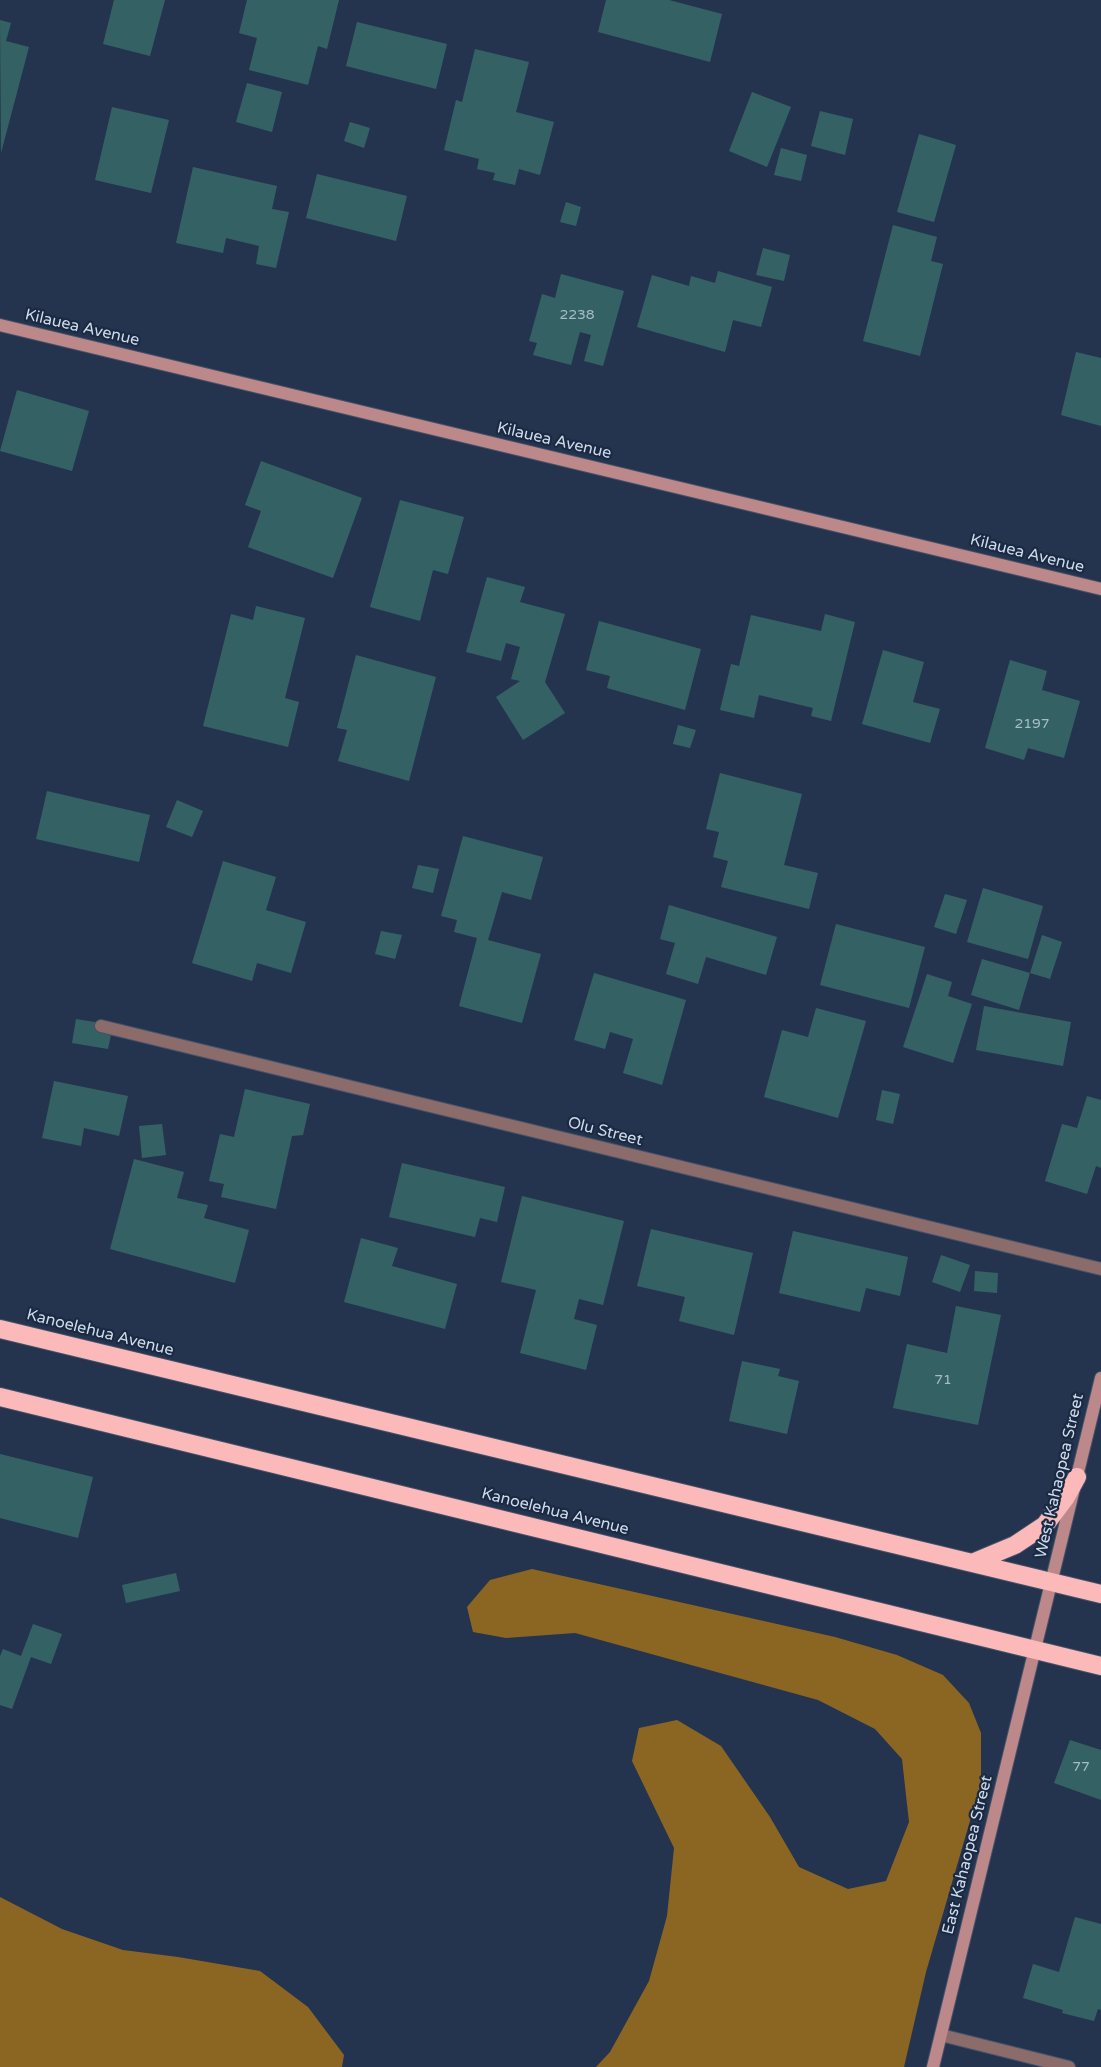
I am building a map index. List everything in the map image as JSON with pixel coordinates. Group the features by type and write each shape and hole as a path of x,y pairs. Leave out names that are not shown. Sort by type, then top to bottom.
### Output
{"highway":[{"name":"Kanoelehua Avenue","path":"0,1329 1101,1594"},
{"name":"Kanoelehua Avenue","path":"0,1397 1101,1666"},
{"path":"972,1563 1015,1545 1038,1530 1057,1511 1077,1477"}],"street":[{"name":"Kilauea Avenue","path":"0,325 1101,589"},
{"name":"Olu Street","path":"101,1026 1101,1269"},
{"name":"West Kahaopea Street","path":"1034,1650 1101,1378"},
{"name":"East Kahaopea Street","path":"933,2067 1034,1650"},
{"path":"941,2035 1069,2067"}],"shaded area":[{"path":"532,1569 835,1637 897,1655 943,1675 969,1703 981,1733 981,1783 926,1972 904,2067 596,2067 610,2052 649,1981 667,1916 674,1848 632,1761 639,1728 677,1720 721,1746 770,1817 799,1867 848,1889 886,1881 909,1822 902,1759 875,1729 818,1700 575,1633 506,1638 473,1632 467,1607 490,1580"},
{"path":"0,1897 62,1929 123,1950 260,1971 308,2007 344,2055 342,2067 0,2067"}],"building":[{"path":"114,0 165,0 150,56 103,44"},
{"path":"247,0 339,0 327,49 318,46 308,85 249,70 257,38 239,33"},
{"path":"606,0 669,0 722,14 710,62 598,32"},
{"path":"0,20 11,23 6,41 29,47 1,153"},
{"path":"357,22 447,44 436,89 346,66"},
{"path":"475,49 529,62 516,112 554,122 540,175 519,169 515,185 493,180 495,173 477,169 479,159 444,150 456,100 462,102"},
{"path":"247,83 282,92 272,132 236,122"},
{"path":"752,92 791,107 767,167 729,151"},
{"path":"112,107 169,120 151,193 95,180"},
{"path":"820,111 853,119 845,155 811,146"},
{"path":"350,122 370,128 364,148 344,141"},
{"path":"919,134 956,145 934,222 897,212"},
{"path":"781,148 807,155 801,181 774,175"},
{"path":"193,167 277,186 272,209 289,212 276,268 256,264 259,246 226,238 223,253 176,243"},
{"path":"317,174 407,196 396,241 306,218"},
{"path":"566,202 581,207 576,226 560,222"},
{"path":"893,225 937,237 931,261 943,264 920,356 863,341"},
{"path":"763,248 790,255 784,281 756,275"},
{"path":"718,271 772,287 761,327 733,320 725,352 637,327 652,275 689,286 691,276 715,283"},
{"path":"561,274 624,291 603,366 584,361 591,335 580,332 571,365 533,355 537,343 529,341 542,294 555,298"},
{"path":"1076,352 1101,358 1101,426 1061,415"},
{"path":"17,390 89,411 72,471 0,451"},
{"path":"261,461 362,498 333,578 248,547 261,511 245,505"},
{"path":"400,500 464,517 448,574 433,570 420,621 370,607"},
{"path":"487,577 525,587 520,602 565,614 545,682 565,713 523,740 496,697 520,681 511,679 520,647 506,643 501,661 466,652"},
{"path":"256,606 305,618 285,698 299,702 288,747 203,726 231,614 253,620"},
{"path":"825,614 855,622 831,721 811,716 813,708 759,695 754,718 720,710 731,664 739,666 751,615 821,631"},
{"path":"599,621 701,649 685,710 607,688 610,676 586,670"},
{"path":"883,650 924,662 913,702 940,709 930,743 862,724"},
{"path":"356,655 436,677 409,781 338,761 347,730 337,728"},
{"path":"1010,660 1047,671 1042,690 1080,701 1064,758 1028,748 1024,760 985,748"},
{"path":"678,725 696,730 690,748 673,744"},
{"path":"720,773 802,794 784,865 818,873 809,909 721,887 728,861 713,857 719,832 706,829"},
{"path":"47,791 150,815 139,862 36,839"},
{"path":"177,800 203,811 192,837 166,827"},
{"path":"463,836 543,857 531,900 502,892 488,940 541,954 522,1023 459,1006 477,938 454,932 457,920 441,916"},
{"path":"223,861 276,877 266,910 306,922 291,973 257,963 252,981 192,963"},
{"path":"418,865 439,869 433,893 412,888"},
{"path":"983,888 1043,906 1028,959 967,942"},
{"path":"945,894 967,900 956,934 934,927"},
{"path":"669,905 777,937 766,975 706,957 698,984 666,974 675,943 660,939"},
{"path":"836,924 925,947 909,1008 820,985"},
{"path":"381,931 402,935 395,959 375,954"},
{"path":"1042,935 1062,942 1050,979 1030,973"},
{"path":"982,959 1030,973 1019,1010 971,995"},
{"path":"594,973 686,1000 662,1085 623,1073 633,1039 610,1032 605,1049 574,1040"},
{"path":"927,974 952,982 948,996 972,1004 953,1063 903,1047"},
{"path":"984,1006 1071,1022 1063,1066 976,1050"},
{"path":"816,1008 866,1021 838,1118 764,1097 782,1030 808,1037"},
{"path":"76,1019 113,1025 108,1049 72,1043"},
{"path":"54,1081 128,1096 119,1136 84,1128 81,1146 42,1138"},
{"path":"245,1089 310,1104 303,1135 292,1136 276,1209 221,1197 224,1184 209,1181 220,1134 234,1137"},
{"path":"882,1090 900,1094 893,1124 876,1120"},
{"path":"1087,1096 1101,1100 1101,1168 1096,1166 1087,1194 1045,1181 1062,1124 1077,1128"},
{"path":"162,1124 166,1155 142,1158 139,1126"},
{"path":"134,1159 184,1172 177,1198 208,1205 204,1218 249,1230 235,1283 110,1249"},
{"path":"402,1163 505,1187 497,1222 480,1218 475,1237 389,1217"},
{"path":"522,1196 624,1221 603,1305 579,1299 574,1319 597,1325 586,1370 520,1353 536,1290 501,1282"},
{"path":"651,1229 753,1253 734,1335 679,1321 685,1297 637,1286"},
{"path":"793,1231 908,1257 900,1296 866,1288 860,1312 779,1293"},
{"path":"361,1238 398,1248 392,1266 457,1284 445,1329 344,1302"},
{"path":"941,1255 970,1265 960,1292 932,1282"},
{"path":"975,1271 998,1273 997,1293 974,1291"},
{"path":"956,1306 1001,1315 978,1425 893,1408 907,1344 947,1353"},
{"path":"742,1361 780,1369 778,1376 799,1381 787,1434 729,1421"},
{"path":"0,1454 93,1477 78,1538 0,1518"},
{"path":"176,1573 180,1591 126,1603 122,1585"},
{"path":"33,1624 62,1634 51,1664 31,1657 12,1709 0,1705 0,1656 3,1649 21,1656"},
{"path":"1070,1740 1101,1750 1101,1800 1054,1783"},
{"path":"1075,1917 1101,1924 1101,2010 1098,2009 1094,2021 1062,2013 1063,2010 1023,1998 1033,1964 1059,1972"}]}
